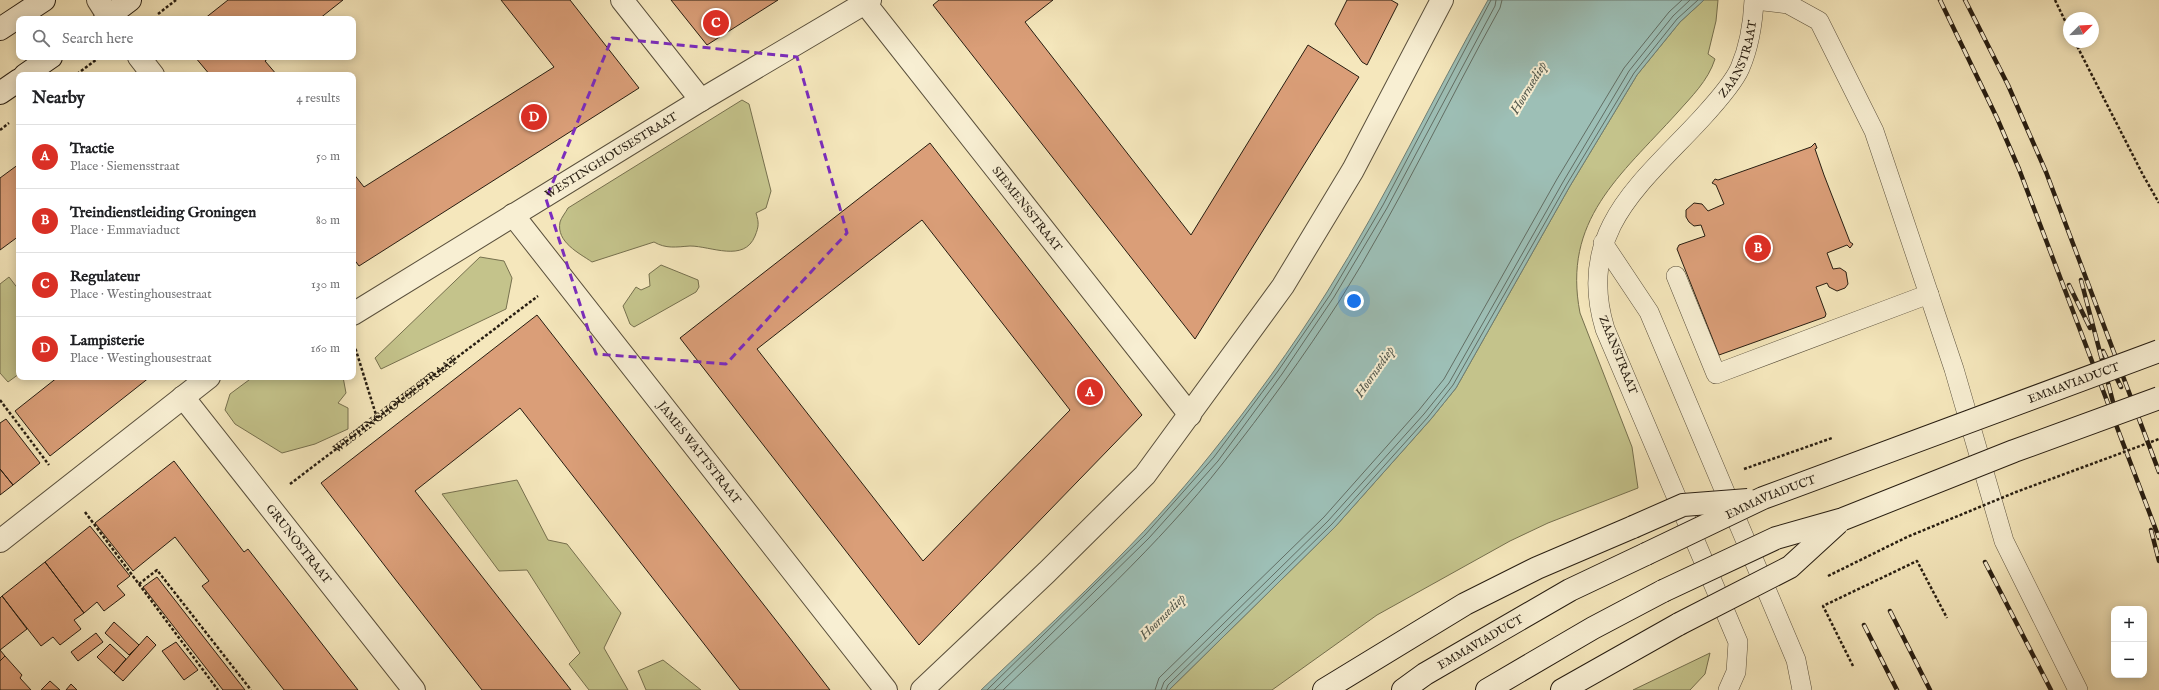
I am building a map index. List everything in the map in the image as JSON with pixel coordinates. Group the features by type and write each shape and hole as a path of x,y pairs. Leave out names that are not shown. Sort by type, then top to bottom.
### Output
{"street":[{"path":"20,16 44,0"},
{"path":"105,14 130,0"},
{"path":"622,0 701,100"},
{"path":"922,690 1047,572 1145,475 1284,286 1353,170 1442,0"},
{"name":"WESTINGHOUSESTRAAT","path":"356,312 701,100 868,2"},
{"name":"SIEMENSSTRAAT","path":"868,2 1190,415"},
{"path":"0,29 16,18"},
{"path":"29,72 47,60"},
{"path":"141,60 151,72"},
{"path":"0,93 16,82"},
{"name":"JAMES WATTSTRAAT","path":"513,215 886,690"},
{"name":"EMMAVIADUCT","path":"1403,690 1425,674 1570,590 1763,498 2159,351"},
{"path":"0,541 205,380"},
{"name":"GRUNOSTRAAT","path":"183,397 414,690"},
{"path":"1487,690 1593,628 1663,591 1776,538 1843,519 2014,450 2159,398"},
{"path":"1324,690 1465,604 1537,568 1683,505 1763,498"},
{"path":"1562,690 1679,624 1790,567 1843,519"}],"lane":[{"name":"ZAANSTRAAT","path":"1728,690 1736,672 1738,642 1605,329 1599,309 1597,289 1598,268 1603,243 1618,212 1630,195 1710,109 1740,70 1753,22 1754,0"},
{"path":"1754,0 1788,4 1819,21 1874,131 1929,294 2004,541 2078,690"},
{"path":"1603,243 1649,312 1796,660 1802,690"},
{"path":"1676,276 1716,374 1929,294"}],"path":[{"path":"157,14 176,0"},
{"path":"2055,0 2063,17"},
{"path":"2078,48 2143,175 2159,203"},
{"path":"79,72 96,60"},
{"name":"WESTINGHOUSESTRAAT","path":"266,502 562,278"},
{"path":"356,350 377,418"},
{"path":"0,400 218,690"},
{"path":"1824,578 1907,537 2016,492 2159,439"},
{"path":"1853,666 1823,606 1917,561 1947,618"},
{"path":"139,584 157,570 251,690"}],"highlighted area":[{"path":"612,38 797,57 847,233 726,364 596,354 546,199"}],"shaded area":[{"path":"1704,0 1718,0 1716,21 1708,54 1715,59 1712,67 1704,82 1635,158 1600,202 1588,225 1580,251 1577,280 1580,313 1632,447 1638,488 1548,523 1510,541 1377,615 1272,690 1169,690 1335,527 1431,419 1456,388 1570,186 1637,75 1680,22"},
{"path":"742,100 749,104 771,191 766,208 756,213 758,227 750,244 743,249 726,251 690,246 667,247 654,242 592,262 575,251 565,241 561,235 560,222 568,208"},
{"path":"480,257 504,261 512,278 506,309 381,369 375,358"},
{"path":"661,265 698,280 699,287 696,292 634,327 630,324 623,306 636,287 641,290 650,286 649,274"},
{"path":"9,277 16,286 16,376 8,382 0,373 0,284"},
{"path":"249,380 344,380 346,393 338,403 348,408 348,429 315,444 282,453 235,424 225,410 230,394"},
{"path":"517,480 548,540 567,544 621,613 604,648 628,690 589,690 569,664 580,653 527,570 499,571 442,494"},
{"path":"1710,653 1705,674 1690,690 1633,690"},
{"path":"663,660 701,690 646,690 638,671"}],"water":[{"name":"Hoornsediep","path":"1488,0 1704,0 1680,22 1637,75 1570,186 1456,388 1431,419 1335,527 1169,690 981,690 1071,605 1129,547 1185,486 1242,415 1300,334 1349,256"}],"building":[{"path":"228,0 343,0 323,16 208,16"},
{"path":"501,0 570,0 639,88 359,266 356,262 356,177 364,187 554,67"},
{"path":"671,0 778,0 707,45"},
{"path":"939,0 1053,0 1025,22 1191,235 1308,45 1359,77 1195,339 933,5"},
{"path":"1347,0 1391,0 1398,4 1367,65 1362,62 1335,24"},
{"path":"198,60 266,60 265,61 274,72 208,72"},
{"path":"930,143 1142,415 919,645 680,338","holes":["922,220 1070,410 923,561 757,349"]},
{"path":"1815,143 1817,148 1815,149 1824,175 1850,242 1853,244 1850,248 1847,245 1827,253 1833,269 1840,268 1846,272 1848,284 1845,288 1837,291 1829,287 1827,283 1816,287 1826,314 1825,317 1719,355 1677,249 1679,245 1705,236 1701,225 1694,226 1689,222 1686,217 1686,210 1694,203 1702,204 1708,211 1724,204 1716,185 1712,183 1715,179 1718,180 1811,147"},
{"path":"16,166 16,238 0,250 0,178"},
{"path":"537,315 830,690 740,690 520,408 415,491 571,690 482,690 395,579 321,483"},
{"path":"54,380 146,380 50,456 15,411"},
{"path":"6,419 40,463 13,485 0,469 0,423"},
{"path":"174,461 244,552 248,549 358,690 284,690 202,586 209,581 175,537 133,571 95,523"},
{"path":"0,469 13,485 0,495"},
{"path":"90,526 130,576 117,586 125,595 104,611 97,602 84,613 45,562"},
{"path":"45,562 84,613 74,620 81,629 60,645 53,637 41,646 2,596"},
{"path":"157,577 245,690 223,690 143,587"},
{"path":"2,596 27,629 0,650 0,598"},
{"path":"114,622 139,645 129,655 105,633"},
{"path":"96,633 103,642 78,661 71,652"},
{"path":"147,636 156,645 123,681 114,673"},
{"path":"176,642 198,670 184,680 162,651"},
{"path":"110,644 126,659 114,673 97,657"},
{"path":"0,650 5,656 0,661"},
{"path":"5,656 22,675 20,678 31,690 0,690 0,661"},
{"path":"50,681 60,690 41,690"},
{"path":"71,684 77,690 66,690"}],"railway":[{"path":"1940,0 1997,118 2019,169 2159,538"},
{"path":"1965,0 2008,85 2046,172 2159,472"},
{"path":"2081,280 2113,402"},
{"path":"2069,285 2090,328"},
{"path":"2103,351 2121,387"},
{"path":"2151,530 2159,561"},
{"path":"1985,562 2051,690"},
{"path":"1890,611 1930,690"},
{"path":"1864,625 1897,690"}],"place":[{"name":"Regulateur","path":"716,23"},
{"name":"Lampisterie","path":"534,117"},
{"name":"Treindienstleiding Groningen","path":"1758,248"},
{"name":"Tractie","path":"1090,392"}]}
